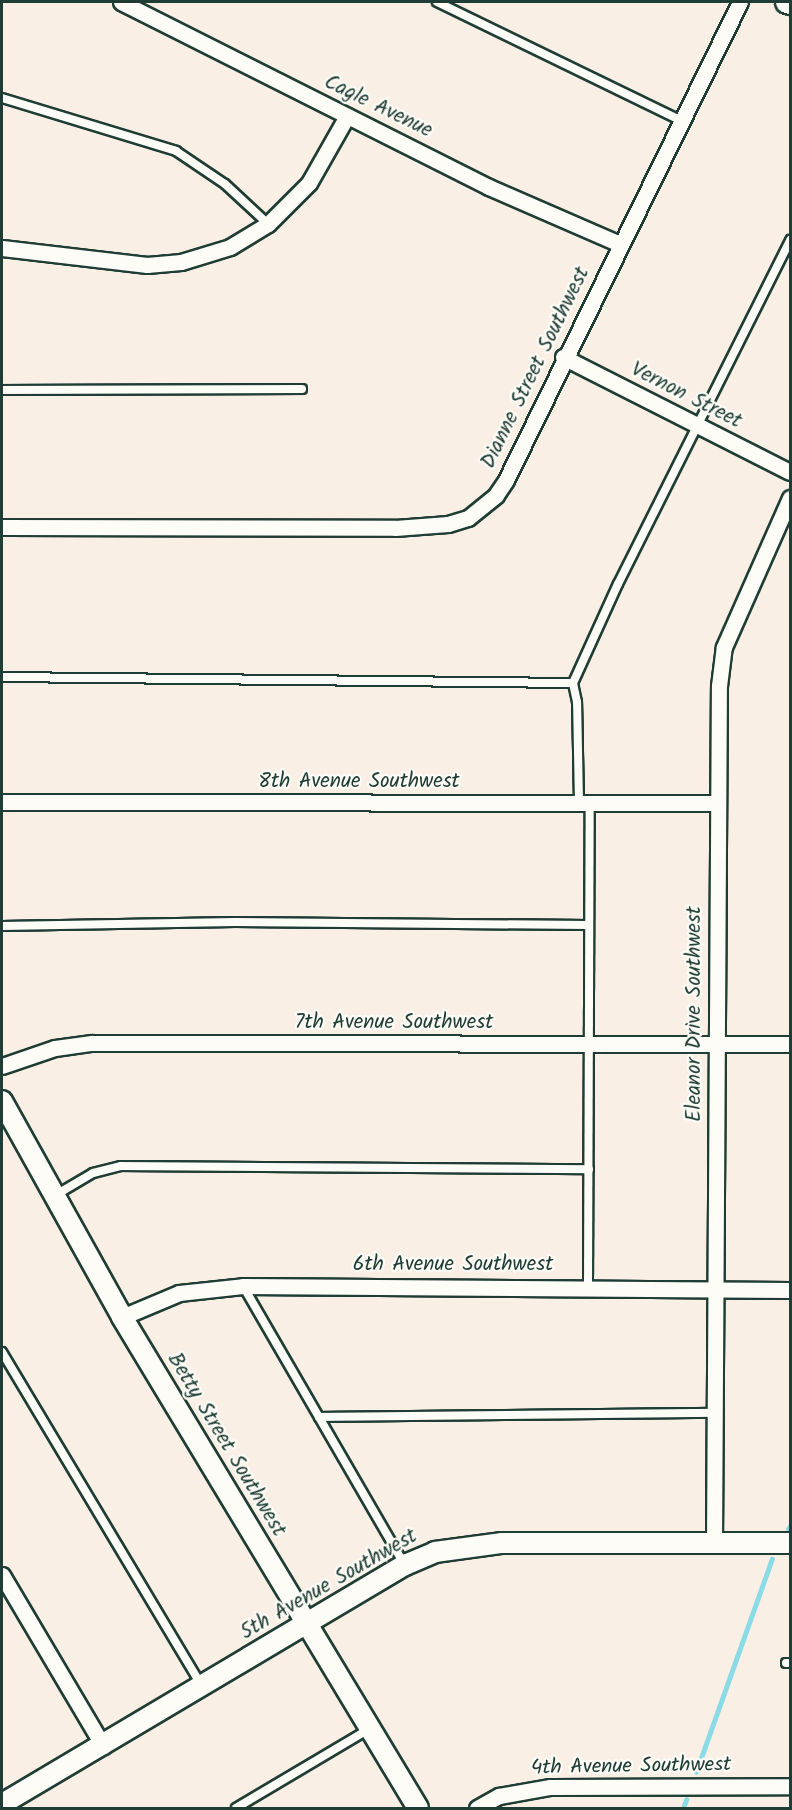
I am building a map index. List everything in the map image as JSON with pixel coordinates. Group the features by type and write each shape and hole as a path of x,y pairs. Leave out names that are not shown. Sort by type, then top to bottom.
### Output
{"street":[{"name":"Cagle Avenue","path":"121,2 489,187 620,244"},
{"name":"Dianne Street Southwest","path":"2,527 395,528 448,524 468,518 496,495 506,480 563,357 740,2"},
{"path":"2,248 113,264 164,264 197,258 230,246 268,224 314,175 347,116"},
{"name":"Vernon Street","path":"563,357 790,472"},
{"name":"Eleanor Drive Southwest","path":"714,1544 716,724 724,646 790,498"},
{"name":"8th Avenue Southwest","path":"2,802 716,803"},
{"name":"7th Avenue Southwest","path":"2,1066 55,1048 92,1043 790,1044"},
{"name":"Betty Street Southwest","path":"2,1101 52,1197 122,1317 418,1809"},
{"name":"6th Avenue Southwest","path":"122,1317 179,1293 243,1286 790,1290"},
{"name":"5th Avenue Southwest","path":"2,1804 405,1565 435,1551 468,1544 790,1543"},
{"path":"2,1575 103,1746"},
{"name":"4th Avenue Southwest","path":"477,1809 499,1796 530,1789 790,1786"}],"lane":[{"path":"438,2 682,121"},
{"path":"2,98 177,151 225,184 268,224"},
{"path":"588,1288 589,1042 585,802 577,702 573,683 696,426 790,240"},
{"path":"2,390 302,389"},
{"path":"2,677 573,683"},
{"path":"2,926 235,922 588,925"},
{"path":"52,1197 93,1173 121,1166 589,1169"},
{"path":"243,1286 405,1565"},
{"path":"2,1352 201,1686"},
{"path":"319,1417 715,1413"},
{"path":"236,1809 370,1728"}],"waterway":[{"path":"696,1772 772,1559"},
{"path":"683,1808 686,1800"}]}
